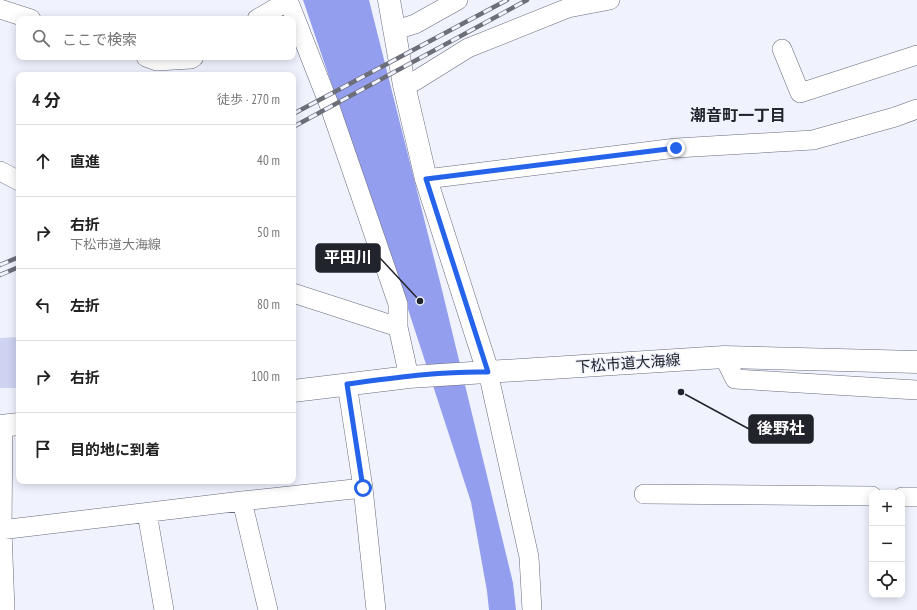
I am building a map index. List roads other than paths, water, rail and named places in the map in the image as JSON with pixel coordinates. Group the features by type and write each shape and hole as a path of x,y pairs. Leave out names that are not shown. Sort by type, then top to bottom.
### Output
{"street":[{"path":"262,16 288,0 294,16"},
{"path":"389,0 396,30 404,85 426,179 480,372 529,557 532,610"},
{"path":"396,30 415,24 458,0"},
{"path":"404,85 415,81 468,48 568,8 610,0"},
{"path":"0,9 22,16"},
{"path":"296,20 330,107 398,304 398,327 409,376"},
{"path":"782,49 800,94 917,55"},
{"path":"154,60 174,60"},
{"path":"426,179 676,148 814,140 895,117 917,109"},
{"path":"0,171 16,179"},
{"path":"296,294 398,327"},
{"path":"724,357 735,379 917,390"},
{"name":"下松市道大海線","path":"296,391 409,376 724,357 917,362"},
{"path":"347,384 363,488 376,610"},
{"path":"5,610 1,530 7,425"},
{"path":"1,530 363,488"},
{"path":"644,494 869,496"},
{"path":"905,497 917,497"},
{"path":"242,501 268,610"},
{"path":"147,513 164,610"}],"water":[{"path":"303,0 369,0 442,290 513,583 516,610 489,610 471,502 407,306"}],"railway":[{"path":"296,112 507,0"},
{"path":"296,125 527,0"},
{"path":"0,265 16,258"},
{"path":"0,275 16,268"}],"place":[{"name":"平田川","path":"420,301"},
{"name":"後野社","path":"681,392"}],"district":[{"name":"潮音町一丁目","path":"738,115"}]}
